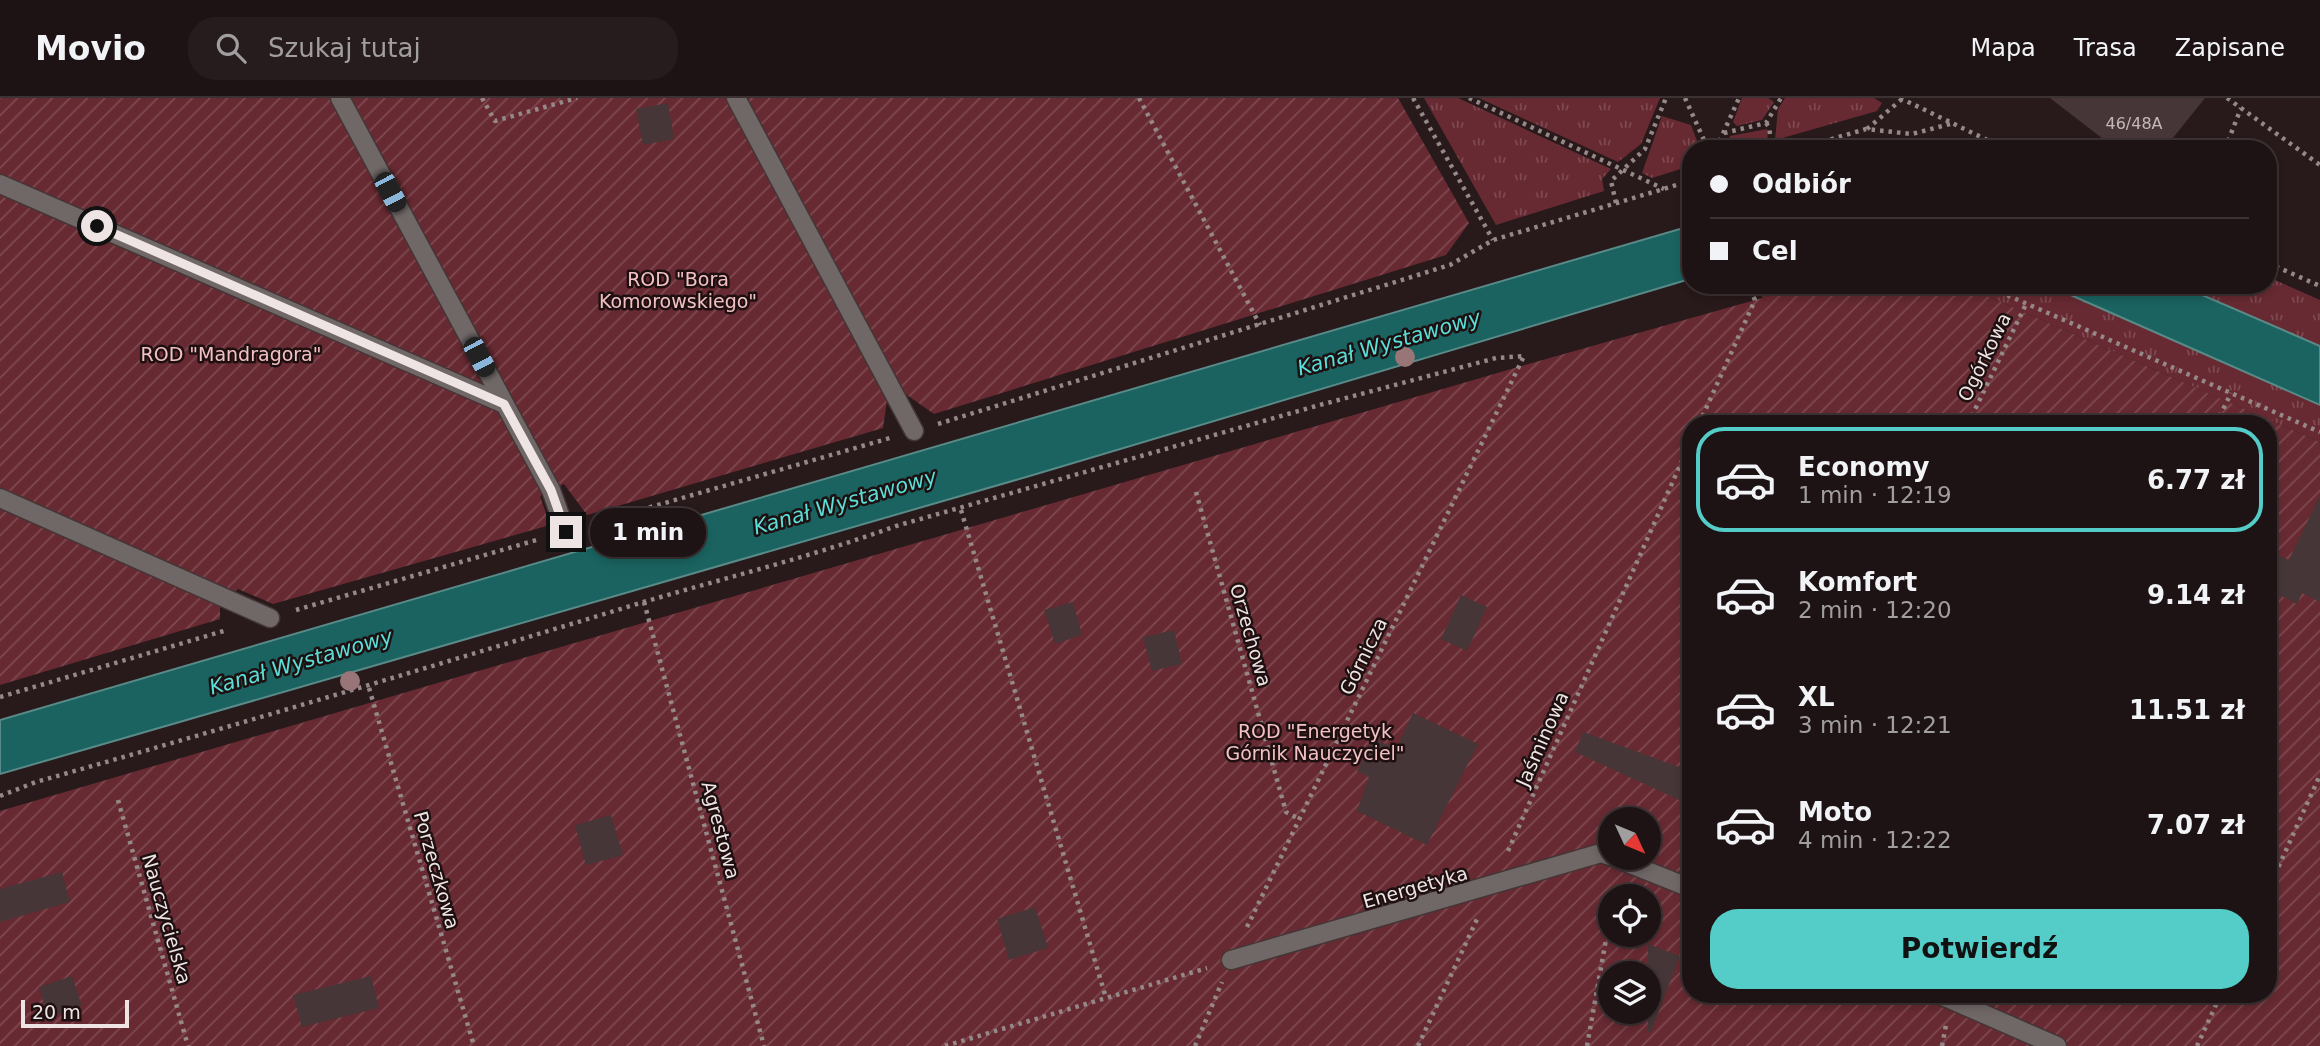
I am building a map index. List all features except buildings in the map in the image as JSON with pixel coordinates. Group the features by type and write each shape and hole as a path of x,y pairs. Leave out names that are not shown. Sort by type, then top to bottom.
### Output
{"lane":[{"path":"340,98 551,490 566,532"},
{"path":"736,98 914,431"},
{"path":"0,184 504,404"},
{"path":"0,498 271,618"},
{"name":"Energetyka","path":"1231,960 1492,887 1598,854"},
{"name":"Energetyka","path":"1645,870 1682,885"},
{"path":"1959,1003 2057,1046"}],"path":[{"path":"482,98 495,121 577,98"},
{"path":"1139,98 1260,325"},
{"path":"1413,98 1493,240"},
{"path":"1469,98 1664,189"},
{"path":"1616,202 1611,181 1645,149 1666,98"},
{"path":"1685,98 1704,140"},
{"path":"1720,140 1739,98"},
{"path":"1724,133 1766,123 1781,98"},
{"path":"2227,98 2320,165"},
{"path":"1866,129 1901,99 1986,140"},
{"path":"2229,140 2241,108"},
{"path":"1766,123 1771,140"},
{"path":"1829,140 1866,129 1912,134 1950,124"},
{"path":"0,697 914,431 1450,265 1493,240 1682,183"},
{"path":"2277,267 2320,286"},
{"path":"1703,415 1755,300 1750,294"},
{"path":"2004,294 2320,432"},
{"name":"Ogórkowa","path":"1972,415 2026,304"},
{"name":"Górnicza","path":"961,510 1316,406 1496,358 1524,356 1231,960 1195,1046"},
{"path":"2220,415 2231,392"},
{"name":"Jaśminowa","path":"1418,1046 1682,461"},
{"name":"Orzechowa","path":"1196,492 1286,812 1300,819"},
{"path":"0,796 36,782 369,687 644,602 847,544 896,526 961,510 1106,998"},
{"name":"Agrestowa","path":"644,602 764,1046"},
{"name":"Porzeczkowa","path":"369,687 474,1046"},
{"path":"2277,870 2320,775"},
{"name":"Nauczycielska","path":"118,800 188,1046"},
{"path":"1587,1046 1605,947"},
{"path":"945,1046 1231,960"},
{"path":"2197,1046 2217,1003"}],"green space":[{"path":"0,98 1398,98 1469,223 1446,255 934,414 904,393 887,401 883,428 587,515 564,484 540,496 550,525 273,604 238,589 220,607 220,619 0,685"},
{"path":"1424,98 1458,98 1611,169 1602,179 1604,191 1496,225"},
{"path":"1479,98 1660,98 1641,144 1618,162"},
{"path":"1742,98 1768,98 1774,102 1762,120 1737,126 1733,122"},
{"path":"1785,98 1874,98 1882,103 1877,111 1775,140 1778,109"},
{"path":"1662,116 1691,125 1697,140 1682,140 1682,169 1652,178 1642,173"},
{"path":"1767,129 1768,140 1728,140 1730,136"},
{"path":"2277,281 2320,300 2320,442 2277,423 2277,415 2258,415 1983,294 2277,294"},
{"path":"1760,294 1777,294 1763,298"},
{"name":"ROD \"Energetyk Górnik Nauczyciel\"","path":"1776,294 1983,294 2258,415 1682,415 1682,1003 2277,1003 2277,423 2320,442 2320,1046 0,1046 0,811"}],"water":[{"name":"Kanał Wystawowy","path":"1682,228 1682,281 1033,475 0,774 0,720"},
{"path":"2068,294 2200,294 2320,346 2320,405"}],"route":[{"path":"97,226 504,404 551,490 566,532"}],"park label":[{"name":"ROD \"Bora Komorowskiego\"","path":"678,290"},
{"name":"ROD \"Mandragora\"","path":"231,354"}]}
